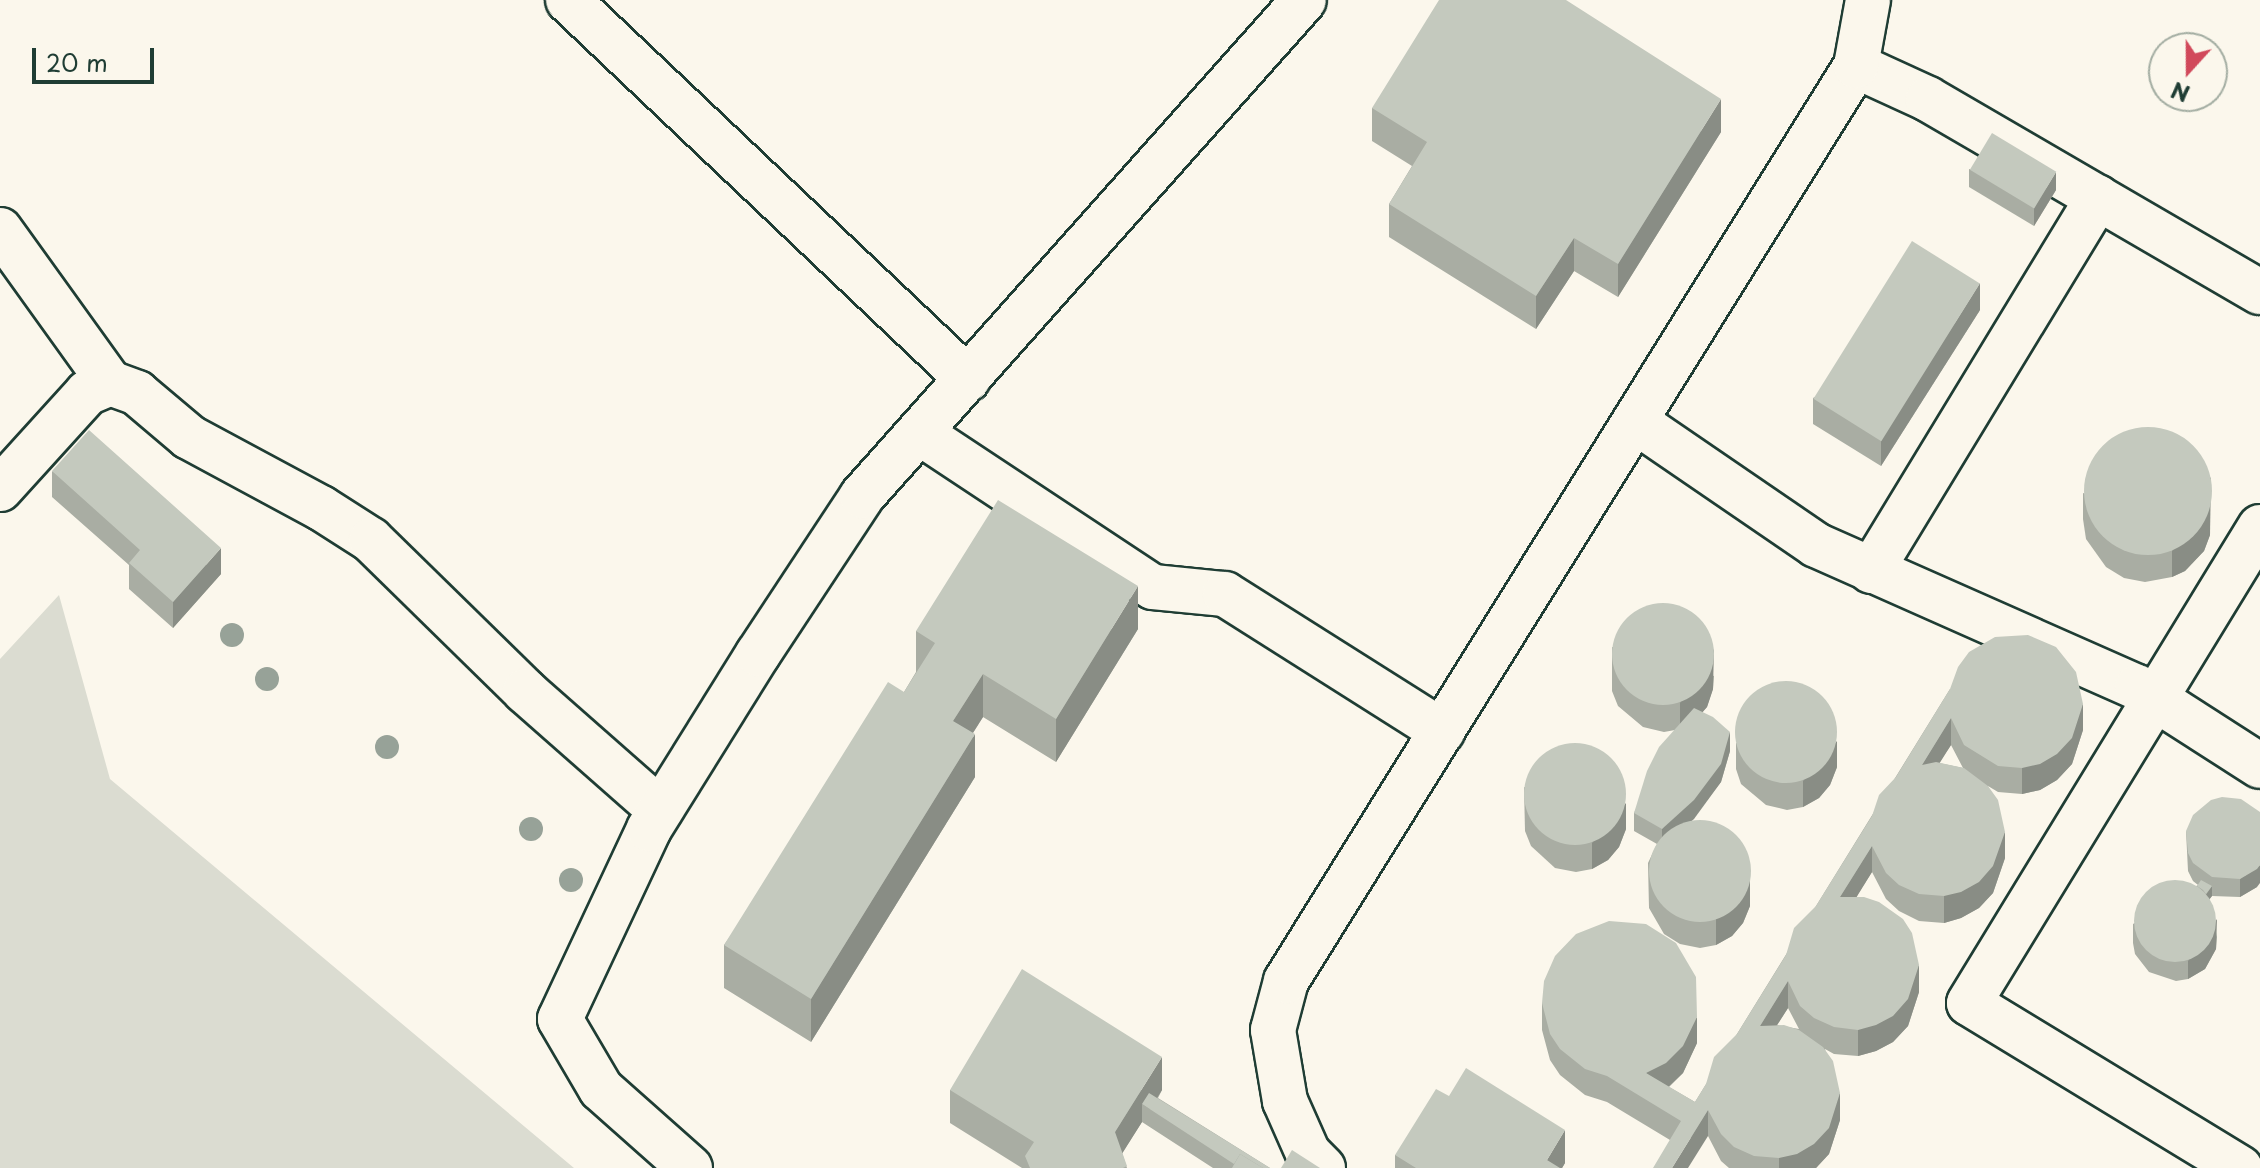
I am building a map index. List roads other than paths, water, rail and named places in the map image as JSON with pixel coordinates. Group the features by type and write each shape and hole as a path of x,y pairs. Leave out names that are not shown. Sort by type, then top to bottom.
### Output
{"lane":[{"path":"568,0 968,379"},
{"path":"1323,1168 1308,1153 1285,1101 1273,1030 1286,981 1856,66 1868,0"},
{"path":"690,1168 601,1089 560,1019 660,810 862,496 968,379 1291,4"},
{"path":"1856,66 1928,99 2260,292"},
{"path":"1871,571 2098,197"},
{"path":"0,230 110,383 137,393 189,437 321,508 371,540 525,691 660,810"},
{"path":"0,489 87,393 110,383"},
{"path":"1635,421 1816,545 2137,687 2260,766"},
{"path":"920,433 1153,587 1225,594 1442,731"},
{"path":"2240,1168 1969,1003 2153,697 2260,527"}]}
